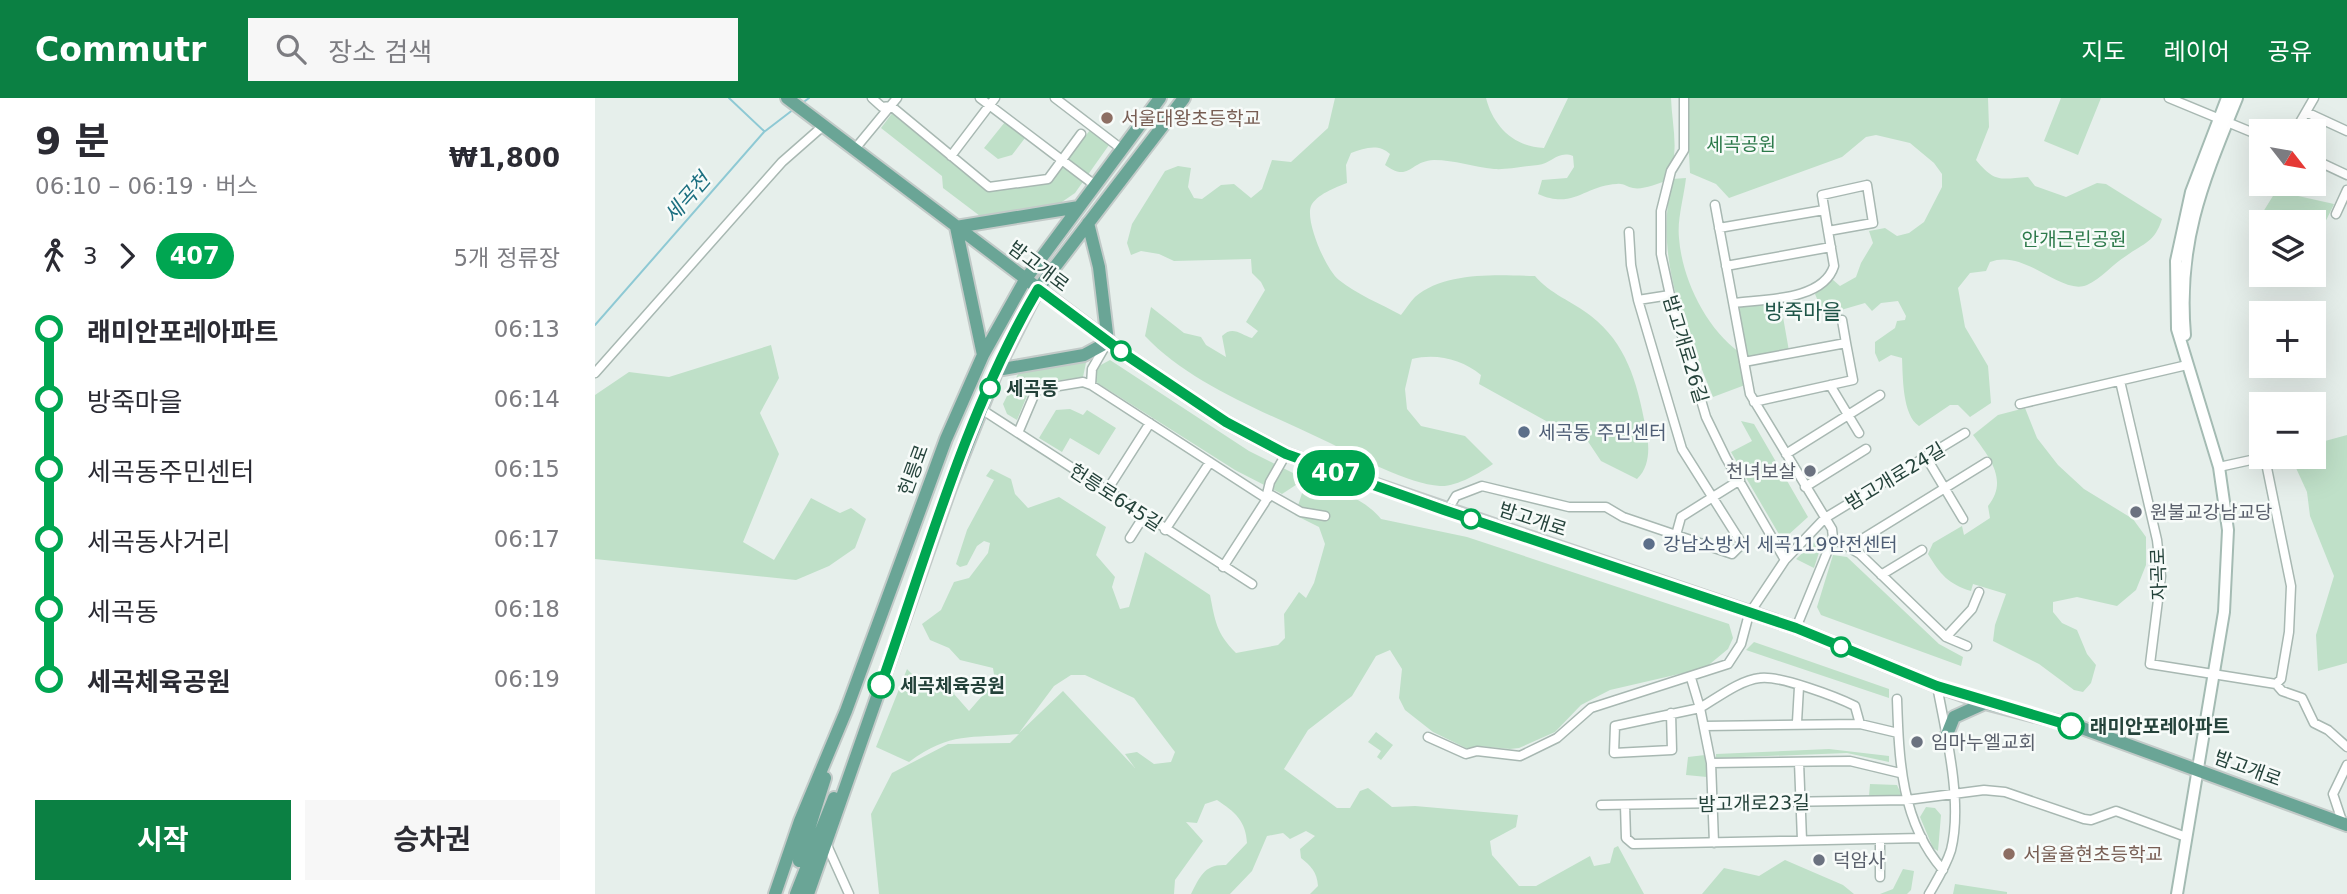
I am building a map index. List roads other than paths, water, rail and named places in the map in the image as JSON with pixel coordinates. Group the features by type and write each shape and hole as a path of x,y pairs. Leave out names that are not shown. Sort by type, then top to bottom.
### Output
{"main road":[{"name":"밤고개로","path":"787,98 1108,342 1226,422 1286,454 1796,628 1985,703 2082,728 2345,825"},
{"name":"헌릉로","path":"775,894 800,821 846,711 946,439 983,355 1025,280 1160,98"},
{"path":"807,894 997,370 1038,289 1184,98"},
{"path":"2223,120 2227,98"},
{"path":"2177,894 2227,577 2228,530 2219,467 2177,329 2176,261 2191,192 2223,120 2237,98"},
{"path":"983,355 956,227 1079,207"},
{"path":"997,370 1084,355 1108,342 1099,267 1089,223"},
{"path":"1946,737 1954,717 1985,703"},
{"path":"787,894 846,711"},
{"path":"796,894 812,849 872,711"}],"street":[{"path":"872,98 882,107 891,106 989,187 1048,179 1081,134"},
{"path":"854,150 897,98"},
{"path":"980,98 992,102 1061,161 1095,186"},
{"path":"1055,98 1123,150"},
{"name":"밤고개로26길","path":"1684,98 1684,150 1671,171 1661,211 1661,254 1669,295 1706,417 1785,560"},
{"path":"2169,98 2249,130"},
{"path":"2304,119 2314,98"},
{"path":"951,156 992,102"},
{"path":"2308,113 2347,131"},
{"path":"595,373 782,162 820,125"},
{"path":"2326,165 2347,175"},
{"path":"1734,303 1812,291 1833,271 1822,195 1867,185 1873,223 1828,231"},
{"path":"2336,214 2347,190"},
{"name":"밤고개로24길","path":"1715,205 1754,402 1825,518 1833,538"},
{"path":"1719,228 1824,210"},
{"name":"밤고개로26길","path":"1629,232 1631,265 1638,300 1682,449 1742,544 1732,554 1676,535"},
{"path":"1726,266 1831,247"},
{"path":"1638,300 1669,295"},
{"path":"1754,402 1853,380 1842,320"},
{"path":"1091,385 1092,369 1108,342"},
{"path":"1744,362 1846,343"},
{"path":"2020,404 2187,365"},
{"name":"자곡로","path":"2120,381 2157,540 2161,576 2150,664 2213,676"},
{"path":"1018,433 1035,393 1041,389 1083,382 1267,499"},
{"path":"1830,385 1859,433"},
{"path":"1786,454 1880,395"},
{"name":"헌릉로645길","path":"981,409 1252,584"},
{"path":"1106,492 1150,423"},
{"name":"밤고개로24길","path":"1825,518 1965,433"},
{"name":"밤고개로24길","path":"1805,487 1866,449"},
{"path":"1267,499 1270,482 1286,454"},
{"path":"1926,457 1944,489"},
{"path":"2219,467 2260,458 2266,463 2291,586 2289,632 2281,679 2276,684"},
{"path":"1165,530 1210,462"},
{"name":"밤고개로24길","path":"1851,546 1987,462"},
{"path":"1447,511 1455,496 1482,486 1569,507 1606,507 1623,517 1676,535 1681,517 1712,495 1740,480"},
{"name":"밤고개로24길","path":"1944,489 1963,519"},
{"path":"1223,567 1271,495 1301,512 1325,516"},
{"path":"1130,538 1144,516"},
{"path":"1428,737 1465,754 1477,751 1520,756 1557,738 1591,708 1646,688 1691,678 1728,664 1741,644 1749,614 1785,560 1825,518"},
{"path":"1796,628 1833,538 1851,546 1946,637 1967,646"},
{"path":"1881,575 1922,550"},
{"path":"1946,637 1972,609 1979,592"},
{"path":"2213,676 2276,684 2282,691 2302,698 2314,723 2328,730 2347,747"},
{"path":"1691,678 1711,763 1714,843"},
{"path":"1671,713 1672,750 1614,753 1615,726 1671,713 1700,708 1759,678 1784,681 1856,706 1860,724"},
{"path":"1929,894 1943,870 1953,835 1953,796 1937,686"},
{"path":"1797,722 1799,687"},
{"path":"1897,699 1900,773 1907,800 1922,838 1943,870"},
{"path":"1704,726 1797,722 1860,724 1898,733"},
{"path":"1711,763 1850,761 1900,773"},
{"path":"1799,762 1802,841"},
{"path":"2345,825 2333,794 2347,765"},
{"name":"밤고개로23길","path":"1601,805 1907,800 1984,790 2005,792 2091,820 2116,811 2186,836"},
{"name":"밤고개로23길","path":"1625,805 1626,838 1633,844 1922,838"},
{"path":"1880,839 1880,877"},
{"path":"826,843 849,894"}],"waterway":[{"path":"729,98 764,131"},
{"name":"세곡천","path":"801,104 809,98"},
{"name":"세곡천","path":"595,325 764,132 794,109"}],"place":[{"name":"서울대왕초등학교","path":"1107,118"},
{"name":"세곡동","path":"990,388"},
{"name":"세곡동 주민센터","path":"1524,432"},
{"name":"천녀보살","path":"1810,471"},
{"name":"원불교강남교당","path":"2136,512"},
{"name":"강남소방서 세곡119안전센터","path":"1649,544"},
{"name":"세곡체육공원","path":"881,685"},
{"name":"래미안포레아파트","path":"2071,726"},
{"name":"임마누엘교회","path":"1917,742"},
{"name":"서울율현초등학교","path":"2009,854"},
{"name":"덕암사","path":"1819,860"}],"district":[{"name":"방죽마을","path":"1803,312"}],"park label":[{"name":"세곡공원","path":"1741,144"},
{"name":"안개근린공원","path":"2074,239"}]}
